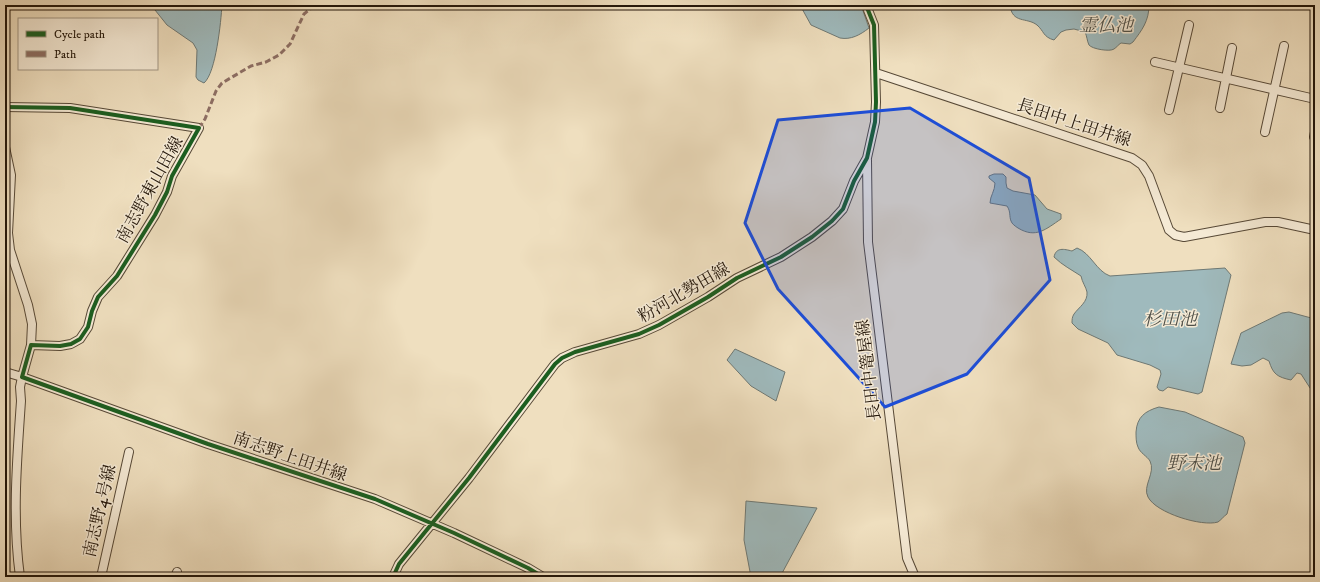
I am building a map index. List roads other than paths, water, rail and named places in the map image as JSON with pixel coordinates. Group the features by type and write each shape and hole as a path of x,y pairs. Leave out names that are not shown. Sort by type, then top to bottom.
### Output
{"street":[{"name":"粉河北勢田線","path":"393,577 399,564 469,478 555,364 562,358 575,352 639,334 659,325 708,297 737,278 781,257 812,237 832,221 843,209 854,181 867,158 875,122 876,73 874,25 866,5"},
{"path":"1169,110 1189,25"},
{"path":"1265,132 1284,46"},
{"path":"1220,108 1232,48"},
{"path":"1155,62 1315,99"},
{"name":"長田中上田井線","path":"876,73 1132,158 1142,165 1149,176 1169,230 1175,235 1184,237 1191,236 1265,222 1278,222 1315,230"},
{"name":"南志野東山田線","path":"5,107 70,108 199,128 172,176 167,192 155,215 117,276 98,297 92,311 88,327 80,339 71,344 60,346 31,345"},
{"path":"5,147 11,175 8,233 10,250 28,305 32,324 31,345 20,387 21,401 15,519 16,550 20,577"},
{"name":"長田中篭屋線","path":"867,158 868,242 907,558 915,577"},
{"name":"南志野上田井線","path":"5,372 208,444 375,500 432,523 528,568 542,577"},
{"name":"南志野4号線","path":"101,577 129,452"}],"water":[{"path":"151,5 222,5 215,58 212,69 204,83 196,77 197,50 193,43 167,25"},
{"path":"800,5 861,5 869,28 855,36 840,38 811,25"},
{"name":"霊仏池","path":"1010,5 1149,5 1149,11 1142,29 1133,42 1130,44 1121,43 1112,50 1105,50 1097,49 1089,45 1085,32 1074,29 1061,32 1054,40 1050,39 1037,25 1017,18 1011,11"},
{"path":"994,174 1003,174 1006,177 1007,188 1013,191 1035,195 1047,209 1061,214 1061,219 1046,229 1036,233 1024,231 1014,225 1011,222 1007,206 990,203 995,183 989,178 989,176"},
{"name":"杉田池","path":"1077,248 1082,250 1105,274 1110,276 1225,268 1231,275 1202,392 1198,394 1168,387 1163,391 1159,390 1157,387 1161,374 1160,370 1150,365 1117,355 1108,343 1078,329 1072,323 1073,315 1083,304 1087,296 1087,292 1081,276 1054,257 1058,250 1063,249 1072,251"},
{"path":"1289,312 1315,319 1315,392 1312,391 1301,374 1297,373 1291,380 1282,378 1274,372 1269,361 1263,358 1251,365 1242,366 1231,364 1241,333 1282,313"},
{"path":"735,349 785,372 776,401 751,386 727,360"},
{"name":"野末池","path":"1159,407 1185,412 1243,437 1245,443 1227,514 1218,522 1211,523 1191,521 1160,508 1148,497 1147,488 1151,466 1149,459 1142,453 1137,445 1136,432 1138,422 1143,415 1150,410"},
{"path":"746,501 817,508 780,577 751,577 744,540"}]}
